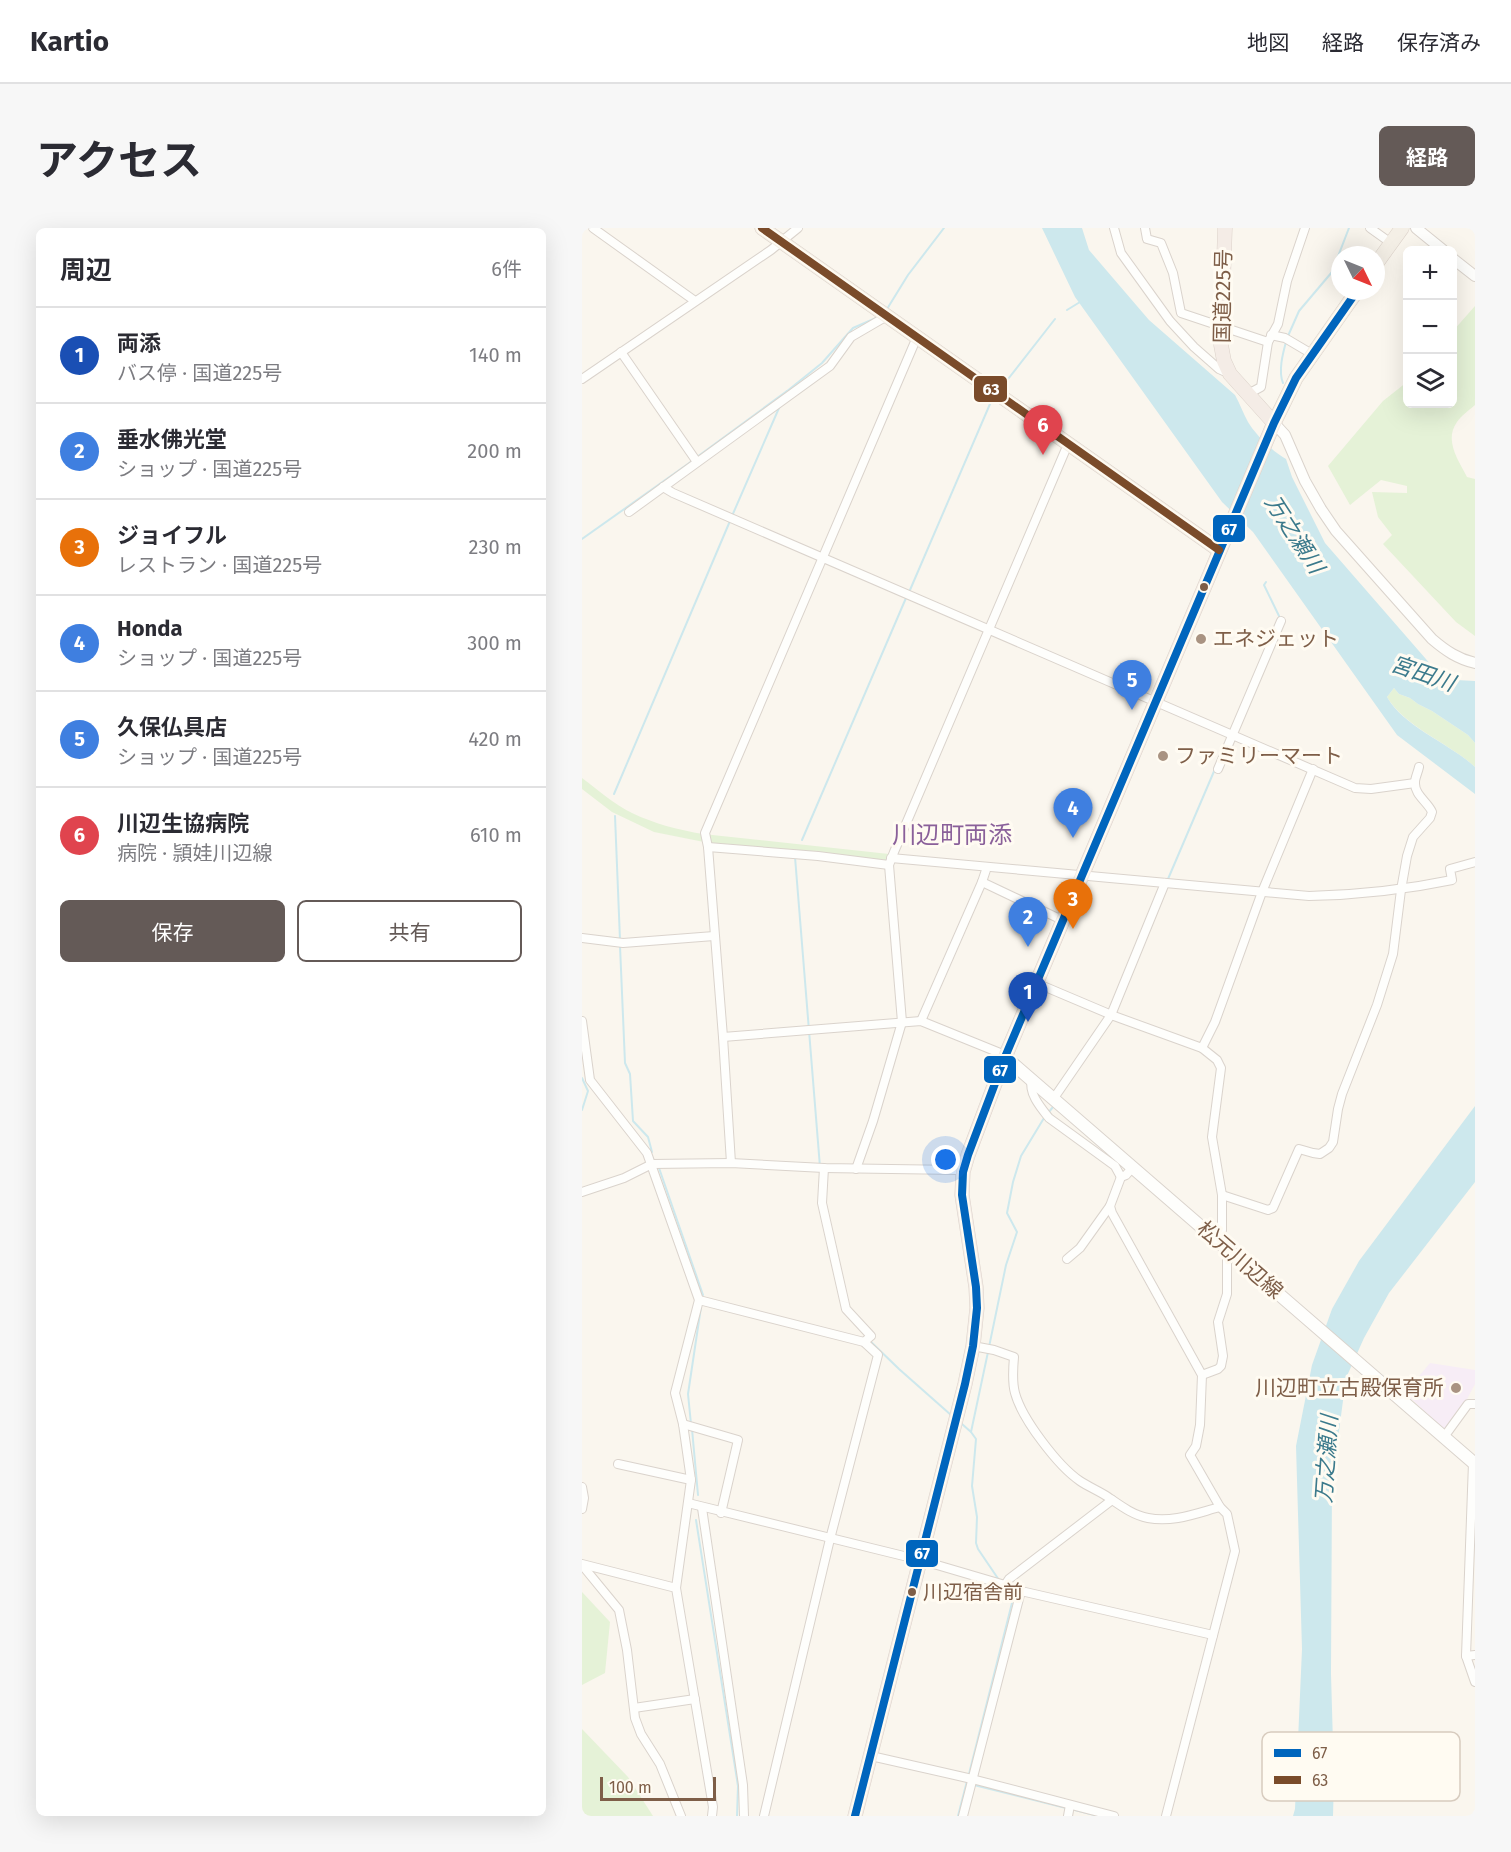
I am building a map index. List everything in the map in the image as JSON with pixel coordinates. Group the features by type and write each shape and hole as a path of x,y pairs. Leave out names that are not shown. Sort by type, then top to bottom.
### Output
{"highway":[{"name":"国道225号","path":"1225,228 1221,327 1224,361 1230,374 1274,423"},
{"path":"855,1816 973,1346 977,1308 976,1287 962,1195 963,1172 968,1155 1005,1057 1062,920 1274,423"}],"main road":[{"path":"762,228 1219,550"},
{"path":"1385,251 1402,228"},
{"path":"1274,423 1296,378 1351,300"},
{"name":"松元川辺線","path":"1005,1057 1474,1464"}],"street":[{"path":"593,228 695,301"},
{"path":"582,379 798,228"},
{"path":"1114,228 1121,253 1170,321 1194,347 1219,369 1230,374"},
{"path":"1145,228 1147,239 1161,243 1173,273 1181,313 1221,327 1288,340 1312,354"},
{"path":"1248,394 1261,387 1270,338 1278,324 1287,281 1305,228"},
{"path":"1370,228 1391,243"},
{"path":"1416,228 1438,246"},
{"path":"1457,262 1475,276"},
{"path":"629,512 696,460 830,366 851,337 884,314"},
{"path":"731,1163 723,1037 705,833 917,337"},
{"path":"621,352 696,460"},
{"path":"1274,423 1285,435 1305,481 1336,531 1432,639 1445,651 1475,663"},
{"path":"856,1169 873,1121 902,1022 890,862 1068,444"},
{"path":"663,487 1155,703 1231,733 1355,788 1371,789 1414,783"},
{"path":"1218,769 1231,733 1281,621"},
{"path":"1222,1195 1269,1210 1273,1208 1299,1149 1320,1154 1333,1142 1342,1094 1377,1005 1395,945 1407,856 1413,837 1430,818 1432,812 1419,796 1414,783 1419,767"},
{"path":"1202,1048 1215,1022 1262,892 1313,769"},
{"path":"708,847 890,862 987,867 1309,896 1356,895 1401,890 1452,880 1450,869 1475,862"},
{"path":"921,1021 987,867"},
{"path":"982,882 1062,920"},
{"path":"1054,1098 1112,1016 1165,883"},
{"path":"582,938 620,943 714,936"},
{"path":"1036,983 1112,1016 1202,1048 1217,1060 1221,1068 1212,1137 1222,1195 1222,1230 1216,1239"},
{"path":"582,1021 590,1080 647,1153 699,1300 675,1393 688,1426 691,1480 676,1588 713,1807 712,1816"},
{"path":"723,1037 921,1021 1005,1057"},
{"path":"1032,1080 1030,1086 1033,1094 1049,1118 1116,1166 1121,1176 1110,1206 1080,1248 1067,1259"},
{"path":"582,1192 624,1178 652,1164 731,1163 821,1168 958,1170 963,1172"},
{"path":"1121,1176 1126,1175 1133,1167"},
{"path":"821,1168 822,1203 846,1309 870,1336 867,1340"},
{"path":"1110,1206 1202,1375 1200,1425 1196,1446 1190,1455 1220,1508 1227,1514 1235,1551 1166,1816"},
{"path":"1202,1375 1218,1369 1223,1362 1218,1322 1227,1294 1229,1251"},
{"path":"699,1300 867,1340 878,1355 764,1816"},
{"path":"973,1346 1014,1357 1015,1392 1018,1402 1027,1420 1045,1445 1072,1474 1136,1515 1148,1518 1167,1520 1220,1508"},
{"path":"1444,1437 1468,1404 1475,1404"},
{"path":"688,1426 738,1440 721,1513"},
{"path":"618,1464 691,1480"},
{"path":"1474,1464 1471,1655 1475,1682"},
{"path":"582,1487 584,1498 582,1509"},
{"path":"1002,1584 1112,1500"},
{"path":"688,1503 721,1513 920,1560 1021,1591 1213,1635"},
{"path":"702,1508 743,1785 744,1816"},
{"path":"582,1565 676,1588"},
{"path":"582,1565 619,1610 638,1727 660,1764 681,1816"},
{"path":"963,1816 1021,1591"},
{"path":"634,1708 695,1699"},
{"path":"871,1756 972,1779 1069,1810 1114,1816"}],"shaded area":[{"path":"1430,1363 1475,1370 1475,1384 1445,1430 1405,1393"}],"green space":[{"path":"1475,306 1475,405 1465,413 1453,429 1452,443 1467,477 1475,479 1475,636 1456,622 1383,544 1392,535 1378,517 1372,492 1407,493 1407,486 1381,480 1350,505 1328,466 1383,401 1403,385 1403,408 1457,408 1457,326"},
{"path":"1394,688 1399,694 1432,711 1468,735 1475,743 1475,767 1416,726 1395,708 1387,697"},
{"path":"582,778 625,809 641,817 685,831 889,854 888,860 704,842 654,832 612,812 582,789"},
{"path":"582,1592 610,1622 605,1673 582,1685"},
{"path":"582,1729 628,1777 653,1816 582,1816"}],"water":[{"path":"1042,228 1082,228 1089,250 1149,320 1235,395 1255,432 1286,459 1292,477 1325,543 1432,666 1456,680 1475,681 1475,743 1468,735 1432,711 1399,694 1394,688 1387,697 1395,708 1415,726 1475,767 1475,794 1397,735 1253,532 1222,502 1075,297"},
{"name":"万之瀬川","path":"1475,1106 1475,1182 1389,1293 1364,1338 1346,1378 1332,1484 1333,1732 1298,1732 1302,1649 1296,1446 1312,1365 1332,1309 1359,1261"},
{"path":"1295,1801 1333,1801 1333,1816 1293,1816"}],"waterway":[{"path":"887,309 908,275 944,228"},
{"path":"1288,336 1299,311 1332,272 1349,228"},
{"path":"1067,310 1080,302"},
{"path":"786,392 822,363 853,328 876,318"},
{"path":"1001,388 1055,319"},
{"path":"1283,383 1281,368 1286,342"},
{"path":"697,457 787,391"},
{"path":"910,590 993,397"},
{"path":"732,516 779,408"},
{"path":"582,539 692,461"},
{"path":"614,794 730,521"},
{"path":"1266,582 1264,585 1280,618"},
{"path":"802,840 906,598"},
{"path":"1168,879 1215,769"},
{"path":"615,816 620,940"},
{"path":"795,857 820,1167"},
{"path":"620,946 625,1063 630,1074 633,1121 648,1137 652,1152"},
{"path":"582,1078 588,1091 582,1110"},
{"path":"1048,1113 1053,1107"},
{"path":"989,1347 1006,1265 1017,1232 1007,1213 1013,1182 1021,1156 1044,1118"},
{"path":"659,1168 703,1295"},
{"path":"691,1424 688,1394 701,1307"},
{"path":"869,1340 951,1415"},
{"path":"971,1432 988,1352"},
{"path":"962,1424 976,1439 972,1486 977,1517 976,1543 999,1580"},
{"path":"692,1429 698,1495"},
{"path":"696,1520 738,1786 737,1816"},
{"path":"969,1774 1013,1599 1006,1589"},
{"path":"958,1816 967,1781"},
{"path":"974,1785 1066,1808"},
{"path":"1071,1809 1098,1816"}],"transit line":[{"name":"63","path":"762,228 1219,550"},
{"name":"67","path":"855,1816 973,1346 977,1308 976,1287 962,1195 963,1172 968,1155 1005,1057 1274,423 1296,378 1351,300"}],"place":[{"name":"川辺生協病院","path":"1043,455"},
{"name":"エネジェット","path":"1201,639"},
{"name":"久保仏具店","path":"1132,710"},
{"name":"ファミリーマート","path":"1163,756"},
{"name":"Honda","path":"1073,838"},
{"name":"ジョイフル","path":"1073,929"},
{"name":"垂水佛光堂","path":"1028,947"},
{"name":"両添","path":"1028,1022"},
{"name":"川辺町立古殿保育所","path":"1456,1388"},
{"name":"川辺宿舎前","path":"912,1592"}],"district":[{"name":"川辺町両添","path":"952,835"}],"water label":[{"name":"宮田川","path":"1423,673"}]}
